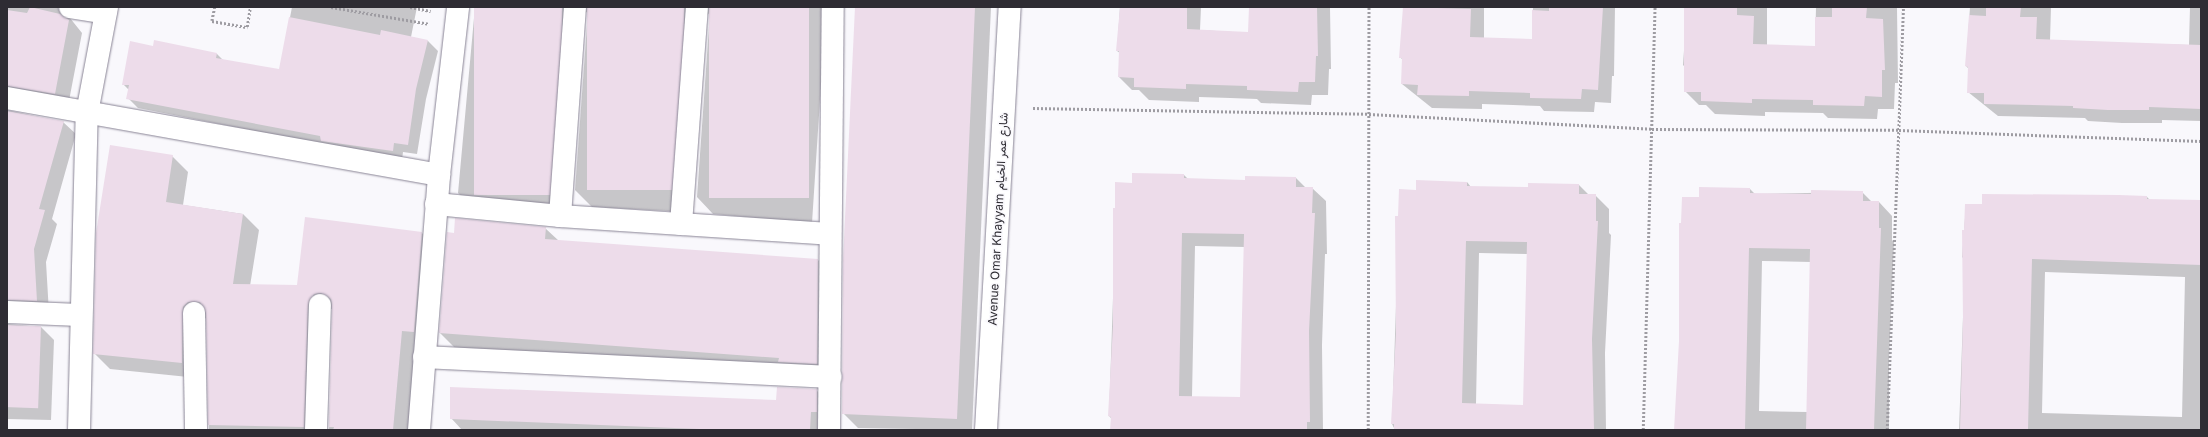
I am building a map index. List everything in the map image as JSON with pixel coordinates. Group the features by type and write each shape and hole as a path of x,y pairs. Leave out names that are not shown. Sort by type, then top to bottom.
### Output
{"street":[{"path":"70,7 106,10 87,113 80,314 79,430"},
{"path":"419,430 436,204 458,7"},
{"path":"560,216 575,7"},
{"path":"682,224 697,7"},
{"path":"829,430 831,377 829,234 834,7"},
{"name":"Avenue Omar Khayyam شارع عمر الخيام","path":"986,430 1010,7"},
{"path":"7,98 439,175"},
{"path":"436,204 560,216 829,234"},
{"path":"316,430 320,305"},
{"path":"7,312 80,314"},
{"path":"194,313 196,430"},
{"path":"424,357 831,377"}],"path":[{"path":"215,7 212,21 247,27 250,7"},
{"path":"331,7 455,29"},
{"path":"1368,430 1369,7"},
{"path":"1643,430 1655,7"},
{"path":"1887,430 1903,7"},
{"path":"1004,108 1369,114 1652,129 1899,130 2201,141"}],"building":[{"path":"30,7 60,14 69,20 55,94 7,86 7,10 27,13"},
{"path":"474,7 562,7 562,195 474,195"},
{"path":"587,7 684,7 684,190 587,190"},
{"path":"709,7 809,7 809,198 709,198"},
{"path":"855,7 975,7 957,419 842,414 843,261"},
{"path":"1120,7 1187,7 1187,29 1248,32 1249,7 1317,7 1318,56 1316,56 1315,82 1299,82 1298,92 1247,90 1247,86 1186,84 1186,89 1134,87 1134,78 1118,77 1119,51 1116,51"},
{"path":"1403,7 1471,9 1470,37 1532,39 1532,10 1549,11 1549,7 1603,7 1598,90 1582,89 1581,99 1530,98 1530,93 1469,91 1469,96 1417,95 1418,85 1401,84 1402,58 1399,58"},
{"path":"1684,7 1737,7 1737,15 1754,16 1753,44 1815,46 1815,17 1832,17 1832,7 1867,7 1866,18 1883,19 1885,70 1882,70 1882,97 1865,96 1864,106 1813,105 1813,100 1752,99 1752,103 1701,101 1701,92 1684,92"},
{"path":"1986,7 2021,7 2020,17 2037,17 2036,39 2201,45 2201,109 2149,107 2149,110 2108,110 2073,108 2073,106 1984,104 1984,93 1967,93 1968,67 1965,66 1969,15 1986,16"},
{"path":"289,17 380,35 381,30 428,40 416,89 408,145 394,143 393,151 321,141 320,136 126,99 129,85 122,85 130,41 153,46 154,40 217,53 216,58 279,69"},
{"path":"7,111 64,121 39,209 45,210 34,249 37,301 7,300"},
{"path":"110,145 173,155 166,202 243,214 233,284 297,285 305,217 422,232 414,332 402,331 393,430 333,430 334,427 329,427 332,305 331,299 321,293 314,294 308,305 304,427 208,425 206,313 200,302 188,302 183,307 182,363 93,354 96,233"},
{"path":"1132,173 1184,174 1184,178 1245,180 1245,176 1296,177 1296,187 1313,187 1312,213 1315,213 1309,331 1310,422 1307,422 1307,430 1110,430 1111,417 1108,416 1113,326 1113,208 1115,208 1115,182 1132,183","holes":["1182,233 1244,234 1240,397 1179,396"]},
{"path":"1416,180 1467,182 1467,186 1528,187 1528,183 1579,184 1579,194 1596,194 1596,221 1598,221 1592,339 1594,429 1394,430 1394,424 1391,424 1396,333 1395,216 1398,216 1399,189 1416,190","holes":["1466,241 1527,242 1523,405 1462,403"]},
{"path":"1699,187 1750,188 1750,193 1811,194 1811,190 1863,191 1863,201 1879,201 1879,228 1881,228 1874,430 1806,430 1810,249 1749,248 1745,430 1674,430 1679,341 1679,223 1681,223 1682,197 1699,197"},
{"path":"1982,194 2119,195 2147,196 2147,199 2201,200 2201,265 2032,259 2028,430 1960,430 1963,320 1962,230 1964,230 1965,204 1982,204"},
{"path":"455,218 546,227 545,239 818,259 817,364 778,362 779,358 439,333 447,232 454,233"},
{"path":"7,325 41,326 38,408 7,407"},
{"path":"450,387 776,400 777,387 817,389 817,412 811,412 810,430 724,430 450,419"}]}
